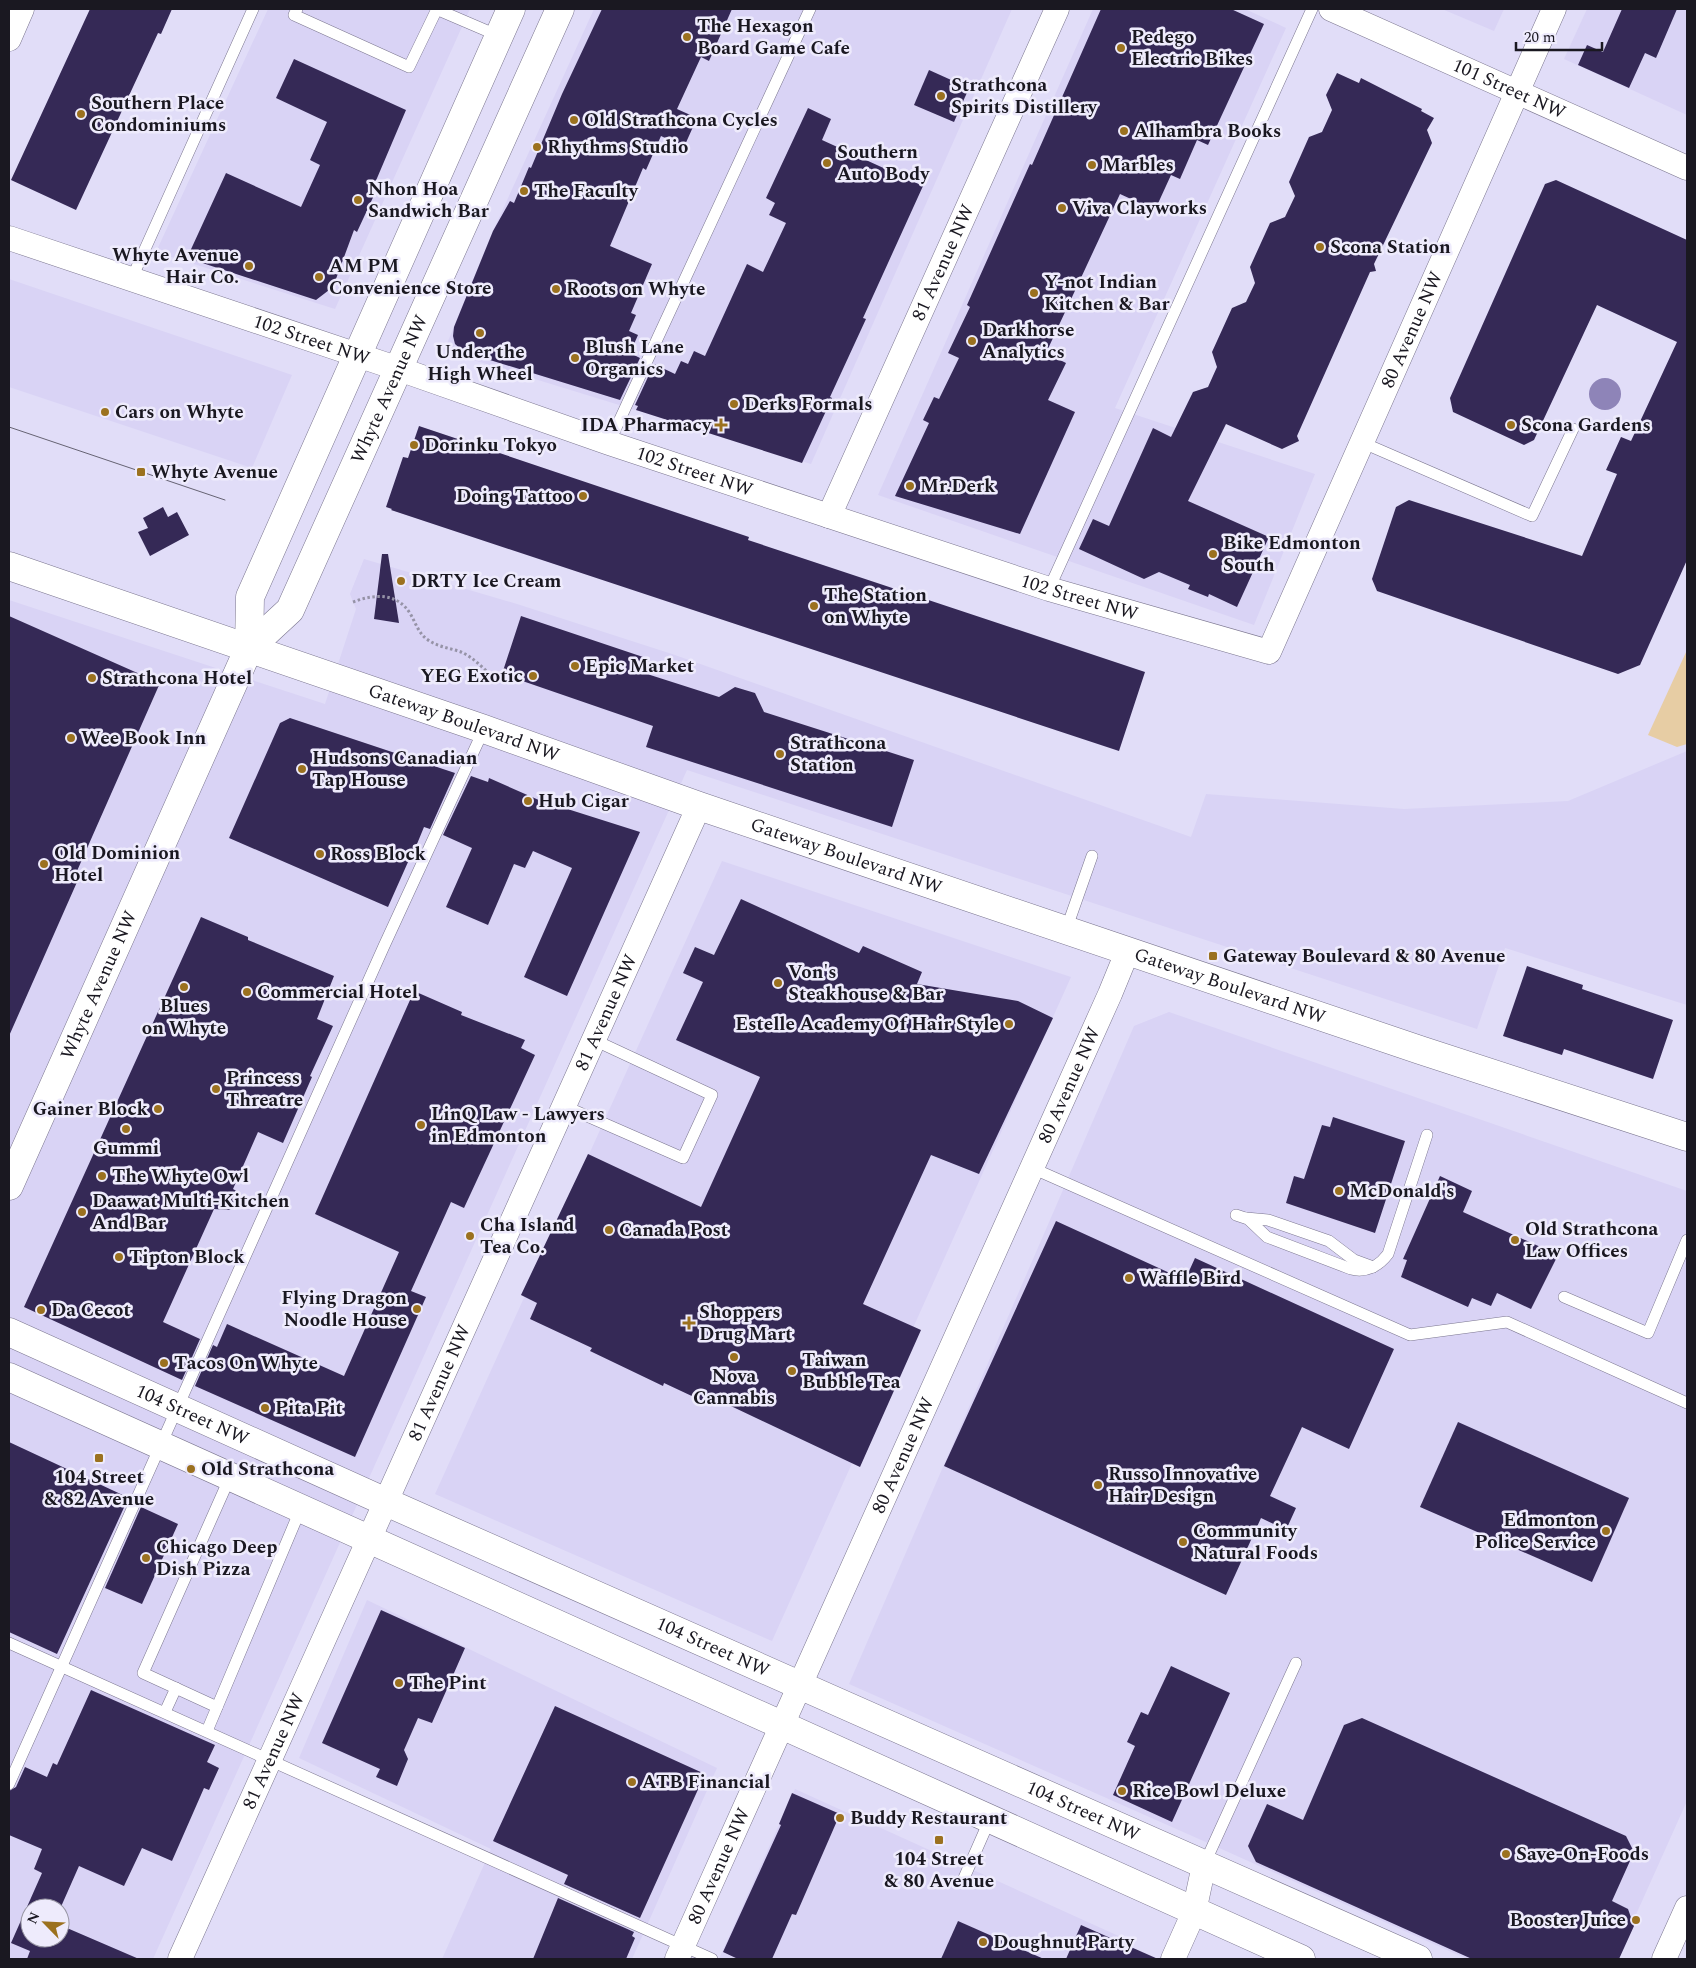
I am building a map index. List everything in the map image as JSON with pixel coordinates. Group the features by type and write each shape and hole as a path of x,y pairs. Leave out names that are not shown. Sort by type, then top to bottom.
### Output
{"main road":[{"name":"Whyte Avenue NW","path":"9,1186 249,648 250,597 512,9"},
{"name":"Whyte Avenue NW","path":"249,648 290,610 560,9"},
{"name":"Gateway Boulevard NW","path":"9,568 484,728 699,806 1420,1050 1687,1137"},
{"name":"104 Street NW","path":"9,1332 386,1502 1204,1866 1418,1959"},
{"path":"9,1377 1301,1959"}],"street":[{"path":"9,39 22,9"},
{"name":"81 Avenue NW","path":"829,516 1057,9"},
{"name":"101 Street NW","path":"1331,9 1687,168"},
{"name":"80 Avenue NW","path":"1269,652 1515,92 1554,9"},
{"name":"102 Street NW","path":"9,238 399,369 609,443 1050,589 1269,652"},
{"name":"81 Avenue NW","path":"180,1959 699,806"},
{"name":"80 Avenue NW","path":"680,1953 1110,994 1128,950"},
{"path":"1172,1959 1194,1912 1204,1866"},
{"path":"1664,1959 1687,1908"}],"lane":[{"path":"132,278 253,9"},
{"path":"297,9 294,15 409,67 436,9 499,36"},
{"path":"609,443 810,9"},
{"path":"1050,589 1312,9"},
{"path":"1361,442 1532,516 1573,428"},
{"path":"9,1784 384,946 484,728"},
{"path":"1066,930 1092,856"},
{"path":"564,1106 683,1158 712,1095 594,1040"},
{"path":"1374,1267 1354,1260 1329,1241 1268,1220 1241,1216 1267,1237 1357,1271 1374,1267 1388,1254 1427,1135"},
{"path":"1032,1168 1410,1335 1507,1322 1687,1403"},
{"path":"1564,1297 1648,1333 1687,1240"},
{"path":"217,1707 143,1673 230,1477"},
{"path":"207,1731 300,1508"},
{"path":"9,1643 270,1760 680,1953 712,1959"},
{"path":"1204,1866 1296,1663"},
{"path":"165,1712 176,1688"},
{"path":"964,1878 990,1819"}],"path":[{"path":"353,602 367,597 378,596 390,597 400,601 408,609 418,628 427,639 437,645 466,654 494,678"}],"shaded area":[{"path":"268,9 470,9 335,309 156,252"},
{"path":"594,9 1012,9 811,464 444,351 493,231"},
{"path":"1093,9 1245,9 1286,28 1115,408 1315,474 1254,625 878,495"},
{"path":"1442,9 1504,9 1494,31"},
{"path":"1587,9 1687,9 1687,115 1564,59"},
{"path":"9,279 292,375 252,468 9,387"},
{"path":"1605,378 1617,382 1621,394 1617,406 1605,410 1593,406 1589,394 1593,382"},
{"name":"Old Strathcona","path":"364,559 517,604 672,654 1191,837 1206,794 1404,809 1568,801 1687,751 1687,1005 1505,948 1477,1029 687,770 153,1959 9,1959 9,600 325,704 356,609 350,594"},
{"path":"1687,650 1687,744 1677,747 1648,735"},
{"path":"722,861 1071,977 772,1641 435,1494"},
{"path":"1169,1012 1687,1191 1687,1801 1616,1959 1467,1959 849,1684 1134,1026"},
{"path":"367,1600 717,1768 632,1959 442,1959 491,1849 299,1758"},
{"path":"795,1789 1134,1943 1127,1959 719,1959"}],"building":[{"name":"Southern Place Condominiums","path":"90,9 172,9 161,34 158,33 76,210 11,180"},
{"path":"602,9 732,9 709,61 701,57 677,109 697,118 684,147 661,136 646,170 643,168 610,246 652,264 631,313 636,315 629,331 638,335 630,353 640,358 620,400 464,352 455,344 453,336 454,327 493,231 510,201 514,203"},
{"path":"1101,9 1231,9 1264,24 1208,145 1197,140 1180,179 1171,175 1155,210 1120,194 1046,353 1066,363 1048,400 1075,412 1020,534 895,496 929,423 923,420 934,397 939,399 959,358 948,353 970,307 967,305"},
{"path":"1622,9 1677,9 1656,58 1645,53 1629,88 1578,65 1587,45 1603,52"},
{"path":"294,59 406,110 372,190 376,191 357,232 354,230 333,287 316,300 187,258 226,173 301,207 320,165 310,160 327,122 276,98"},
{"name":"Strathcona Spirits Distillery","path":"929,70 969,88 954,122 914,105"},
{"name":"Scona Station","path":"1337,73 1359,83 1361,78 1422,109 1421,111 1434,118 1427,130 1432,143 1374,264 1376,271 1370,272 1297,436 1299,441 1282,449 1226,424 1188,501 1269,537 1237,607 1209,594 1208,597 1188,589 1190,585 1159,572 1144,579 1079,549 1093,519 1109,526 1153,428 1171,437 1193,392 1208,387 1217,367 1212,352 1232,308 1246,302 1255,283 1250,267 1270,223 1285,217 1295,196 1289,182 1309,137 1322,132 1332,110 1326,95"},
{"path":"808,108 831,119 822,140 923,186 863,318 866,319 802,463 636,410 638,406 635,405 654,364 675,374 681,361 688,364 694,351 705,356 747,264 763,272 786,223 769,215 775,203 766,198"},
{"name":"Scona Gardens","path":"1556,180 1687,240 1687,560 1640,665 1618,674 1377,591 1372,579 1396,507 1409,500 1582,556 1617,474 1606,470 1621,437 1631,441 1677,342 1597,305 1534,440 1524,445 1453,412 1450,398 1545,184"},
{"name":"The Station on Whyte","path":"419,426 749,537 748,540 1145,672 1119,751 391,510 386,507 403,457 408,458"},
{"path":"163,507 168,517 177,512 189,535 150,556 138,532 148,528 143,518"},
{"path":"382,554 388,554 399,623 374,619"},
{"path":"9,616 160,683 77,871 81,873 9,1036"},
{"name":"Strathcona Station","path":"521,616 649,659 644,673 719,697 735,687 755,693 764,712 914,760 892,827 646,747 653,726 502,674"},
{"path":"290,718 455,773 430,829 424,827 388,907 229,838 280,723"},
{"path":"471,776 488,782 489,778 557,808 558,806 640,832 567,996 524,977 572,868 533,851 525,868 514,864 488,925 446,907 472,848 443,835"},
{"path":"741,899 859,953 863,946 922,972 917,984 1018,1001 1053,1018 979,1174 931,1155 863,1304 921,1330 860,1467 714,1398 711,1405 664,1383 663,1386 590,1351 592,1348 530,1319 537,1303 521,1295 588,1154 701,1207 760,1077 676,1040 703,982 683,973 695,947 714,955"},
{"path":"201,917 248,937 248,940 334,976 317,1019 333,1026 310,1076 312,1077 283,1143 258,1132 233,1189 238,1192 230,1210 214,1209 163,1322 200,1339 182,1380 24,1307"},
{"path":"1527,966 1583,985 1582,989 1673,1020 1653,1079 1564,1049 1562,1055 1503,1036"},
{"name":"LinQ Law - Lawyers in Edmonton","path":"414,991 462,1012 461,1015 525,1040 521,1048 535,1055 464,1208 451,1202 411,1291 426,1297 355,1457 195,1386 213,1345 217,1347 227,1324 344,1376 399,1252 315,1214"},
{"name":"McDonald's","path":"1333,1117 1405,1141 1375,1233 1286,1203 1294,1176 1304,1179 1322,1125 1330,1127"},
{"path":"1440,1176 1472,1191 1463,1212 1558,1255 1531,1309 1497,1293 1491,1306 1472,1298 1468,1307 1401,1277 1407,1260 1403,1259"},
{"path":"1056,1221 1185,1280 1195,1258 1394,1349 1349,1449 1302,1427 1270,1496 1296,1508 1286,1530 1261,1518 1226,1595 944,1466"},
{"path":"1458,1422 1629,1498 1592,1582 1420,1507"},
{"path":"9,1442 127,1497 127,1501 57,1654 9,1632"},
{"name":"Chicago Deep Dish Pizza","path":"141,1507 178,1524 142,1604 105,1588"},
{"name":"The Pint","path":"381,1610 465,1648 432,1723 418,1718 404,1750 408,1759 397,1786 376,1777 380,1769 322,1743"},
{"path":"1171,1666 1230,1693 1172,1822 1113,1795 1135,1746 1127,1742 1141,1712 1148,1715"},
{"path":"91,1690 215,1745 207,1762 219,1768 209,1790 204,1788 172,1861 142,1848 124,1886 79,1866 65,1898 31,1898 42,1873 34,1869 42,1849 9,1835 9,1791 16,1787 25,1767 47,1777 53,1763 57,1765"},
{"path":"555,1706 705,1774 640,1918 564,1884 568,1875 493,1841"},
{"path":"1362,1718 1626,1836 1634,1852 1612,1901 1628,1909 1634,1926 1619,1959 1472,1959 1256,1862 1248,1846 1267,1804 1303,1820 1344,1725"},
{"path":"792,1793 840,1814 796,1915 792,1914 772,1959 738,1959 723,1952 781,1825 779,1824"},
{"path":"558,1898 634,1932 632,1936 635,1938 626,1959 533,1959"},
{"path":"958,1921 1044,1959 941,1959"},
{"path":"20,1923 20,1947 11,1943"},
{"path":"1081,1925 1158,1959 1066,1959"},
{"path":"70,1929 139,1959 27,1959 30,1951 23,1948 70,1948"}],"tram line":[{"path":"9,427 225,500"}],"place":[{"name":"The Hexagon Board Game Cafe","path":"687,37"},
{"name":"Pedego Electric Bikes","path":"1121,48"},
{"name":"Strathcona Spirits Distillery","path":"941,96"},
{"name":"Southern Place Condominiums","path":"81,114"},
{"name":"Old Strathcona Cycles","path":"574,120"},
{"name":"Alhambra Books","path":"1124,131"},
{"name":"Rhythms Studio","path":"537,147"},
{"name":"Southern Auto Body","path":"827,163"},
{"name":"Marbles","path":"1092,165"},
{"name":"The Faculty","path":"524,191"},
{"name":"Nhon Hoa Sandwich Bar","path":"358,200"},
{"name":"Viva Clayworks","path":"1062,208"},
{"name":"Scona Station","path":"1320,247"},
{"name":"Whyte Avenue Hair Co.","path":"249,266"},
{"name":"AM PM Convenience Store","path":"319,277"},
{"name":"Roots on Whyte","path":"556,289"},
{"name":"Y-not Indian Kitchen & Bar","path":"1034,293"},
{"name":"Under the High Wheel","path":"480,333"},
{"name":"Darkhorse Analytics","path":"972,341"},
{"name":"Blush Lane Organics","path":"575,358"},
{"name":"Derks Formals","path":"734,404"},
{"name":"Cars on Whyte","path":"105,412"},
{"name":"IDA Pharmacy","path":"721,425"},
{"name":"Scona Gardens","path":"1511,425"},
{"name":"Dorinku Tokyo","path":"414,445"},
{"name":"Whyte Avenue","path":"141,472"},
{"name":"Mr.Derk","path":"910,486"},
{"name":"Doing Tattoo","path":"583,496"},
{"name":"Bike Edmonton South","path":"1213,554"},
{"name":"DRTY Ice Cream","path":"401,581"},
{"name":"The Station on Whyte","path":"814,606"},
{"name":"Epic Market","path":"575,666"},
{"name":"YEG Exotic","path":"533,676"},
{"name":"Strathcona Hotel","path":"92,678"},
{"name":"Wee Book Inn","path":"71,738"},
{"name":"Strathcona Station","path":"780,754"},
{"name":"Hudsons Canadian Tap House","path":"302,769"},
{"name":"Hub Cigar","path":"528,801"},
{"name":"Ross Block","path":"320,854"},
{"name":"Old Dominion Hotel","path":"44,864"},
{"name":"Gateway Boulevard & 80 Avenue","path":"1213,956"},
{"name":"Von's Steakhouse & Bar","path":"778,983"},
{"name":"Blues on Whyte","path":"184,987"},
{"name":"Commercial Hotel","path":"247,992"},
{"name":"Estelle Academy Of Hair Style","path":"1009,1024"},
{"name":"Princess Threatre","path":"216,1089"},
{"name":"Gainer Block","path":"158,1109"},
{"name":"LinQ Law - Lawyers in Edmonton","path":"421,1125"},
{"name":"Gummi","path":"126,1129"},
{"name":"The Whyte Owl","path":"102,1176"},
{"name":"McDonald's","path":"1339,1191"},
{"name":"Daawat Multi-Kitchen And Bar","path":"82,1212"},
{"name":"Canada Post","path":"609,1230"},
{"name":"Cha Island Tea Co.","path":"470,1236"},
{"name":"Old Strathcona Law Offices","path":"1515,1240"},
{"name":"Tipton Block","path":"119,1257"},
{"name":"Waffle Bird","path":"1129,1278"},
{"name":"Flying Dragon Noodle House","path":"417,1309"},
{"name":"Da Cecot","path":"41,1310"},
{"name":"Shoppers Drug Mart","path":"689,1323"},
{"name":"Nova Cannabis","path":"734,1357"},
{"name":"Tacos On Whyte","path":"164,1363"},
{"name":"Taiwan Bubble Tea","path":"792,1371"},
{"name":"Pita Pit","path":"265,1408"},
{"name":"104 Street & 82 Avenue","path":"99,1458"},
{"name":"Old Strathcona","path":"191,1469"},
{"name":"Russo Innovative Hair Design","path":"1098,1485"},
{"name":"Edmonton Police Service","path":"1606,1531"},
{"name":"Community Natural Foods","path":"1183,1542"},
{"name":"Chicago Deep Dish Pizza","path":"146,1558"},
{"name":"The Pint","path":"399,1683"},
{"name":"ATB Financial","path":"632,1782"},
{"name":"Rice Bowl Deluxe","path":"1122,1791"},
{"name":"Buddy Restaurant","path":"840,1818"},
{"name":"104 Street & 80 Avenue","path":"939,1840"},
{"name":"Save-On-Foods","path":"1506,1854"},
{"name":"Booster Juice","path":"1636,1920"},
{"name":"Doughnut Party","path":"983,1942"}]}
